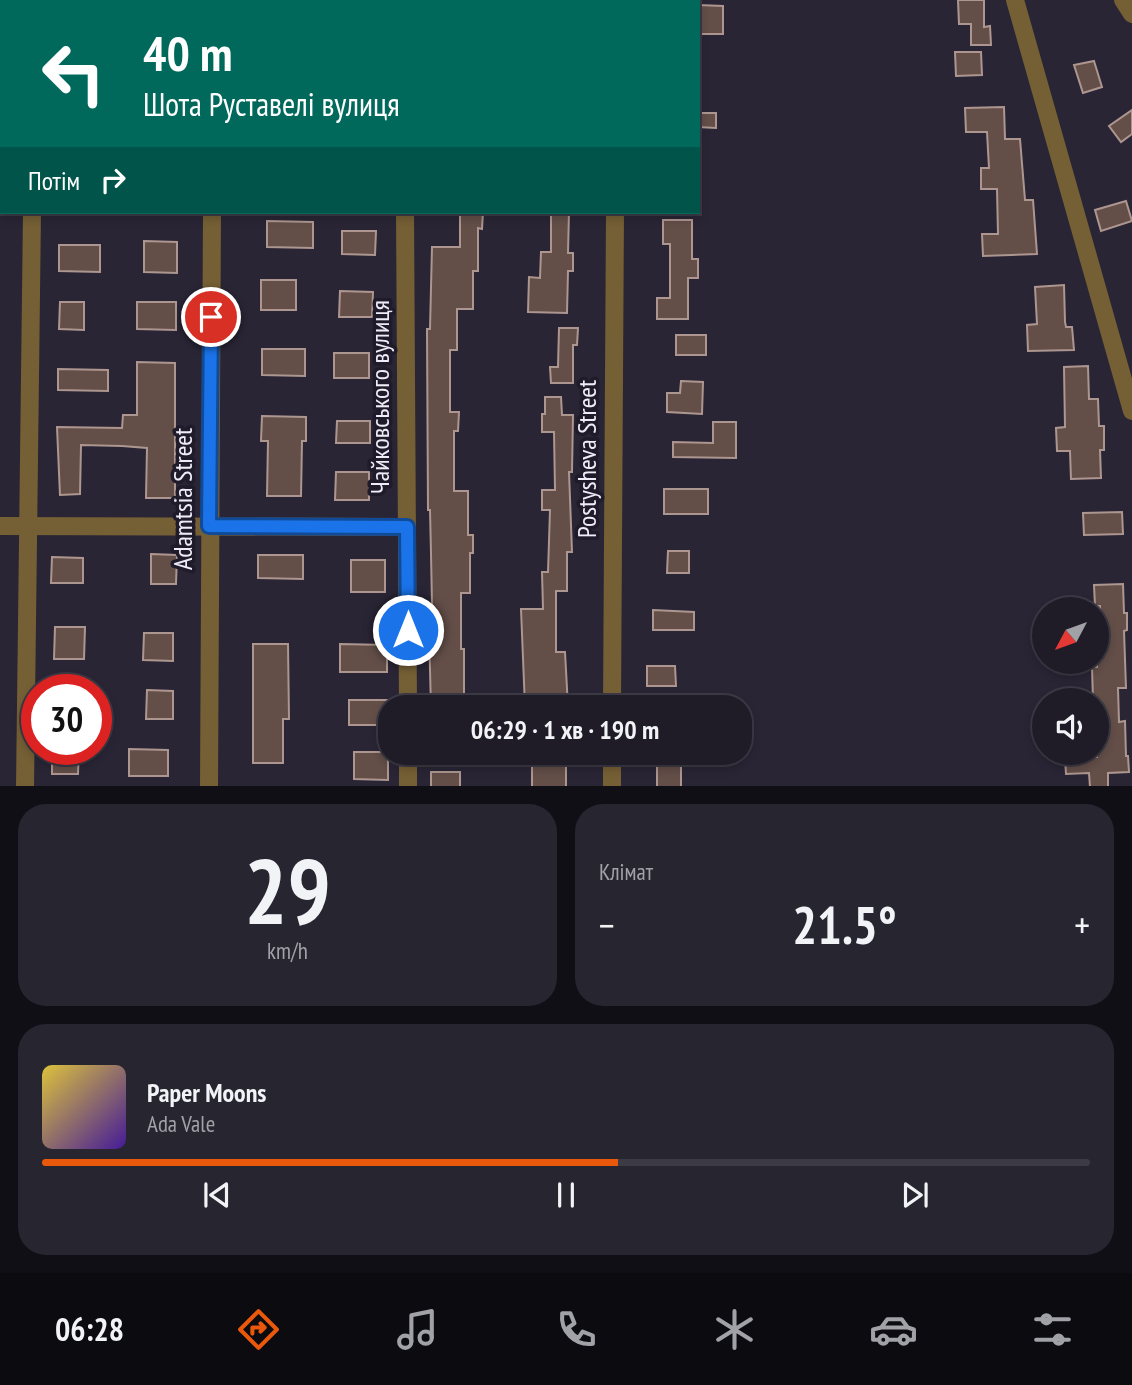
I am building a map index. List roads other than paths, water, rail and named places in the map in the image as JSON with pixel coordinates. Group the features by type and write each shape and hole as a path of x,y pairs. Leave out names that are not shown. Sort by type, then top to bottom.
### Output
{"street":[{"path":"1015,0 1132,411"},
{"path":"1123,0 1132,13"},
{"path":"24,786 32,214"},
{"name":"Adamtsia Street","path":"209,786 212,214"},
{"name":"Чайковського вулиця","path":"405,214 408,695"},
{"name":"Postysheva Street","path":"612,695 615,214"},
{"path":"0,526 407,527"},
{"path":"408,765 408,786"},
{"path":"612,765 612,786"}]}
